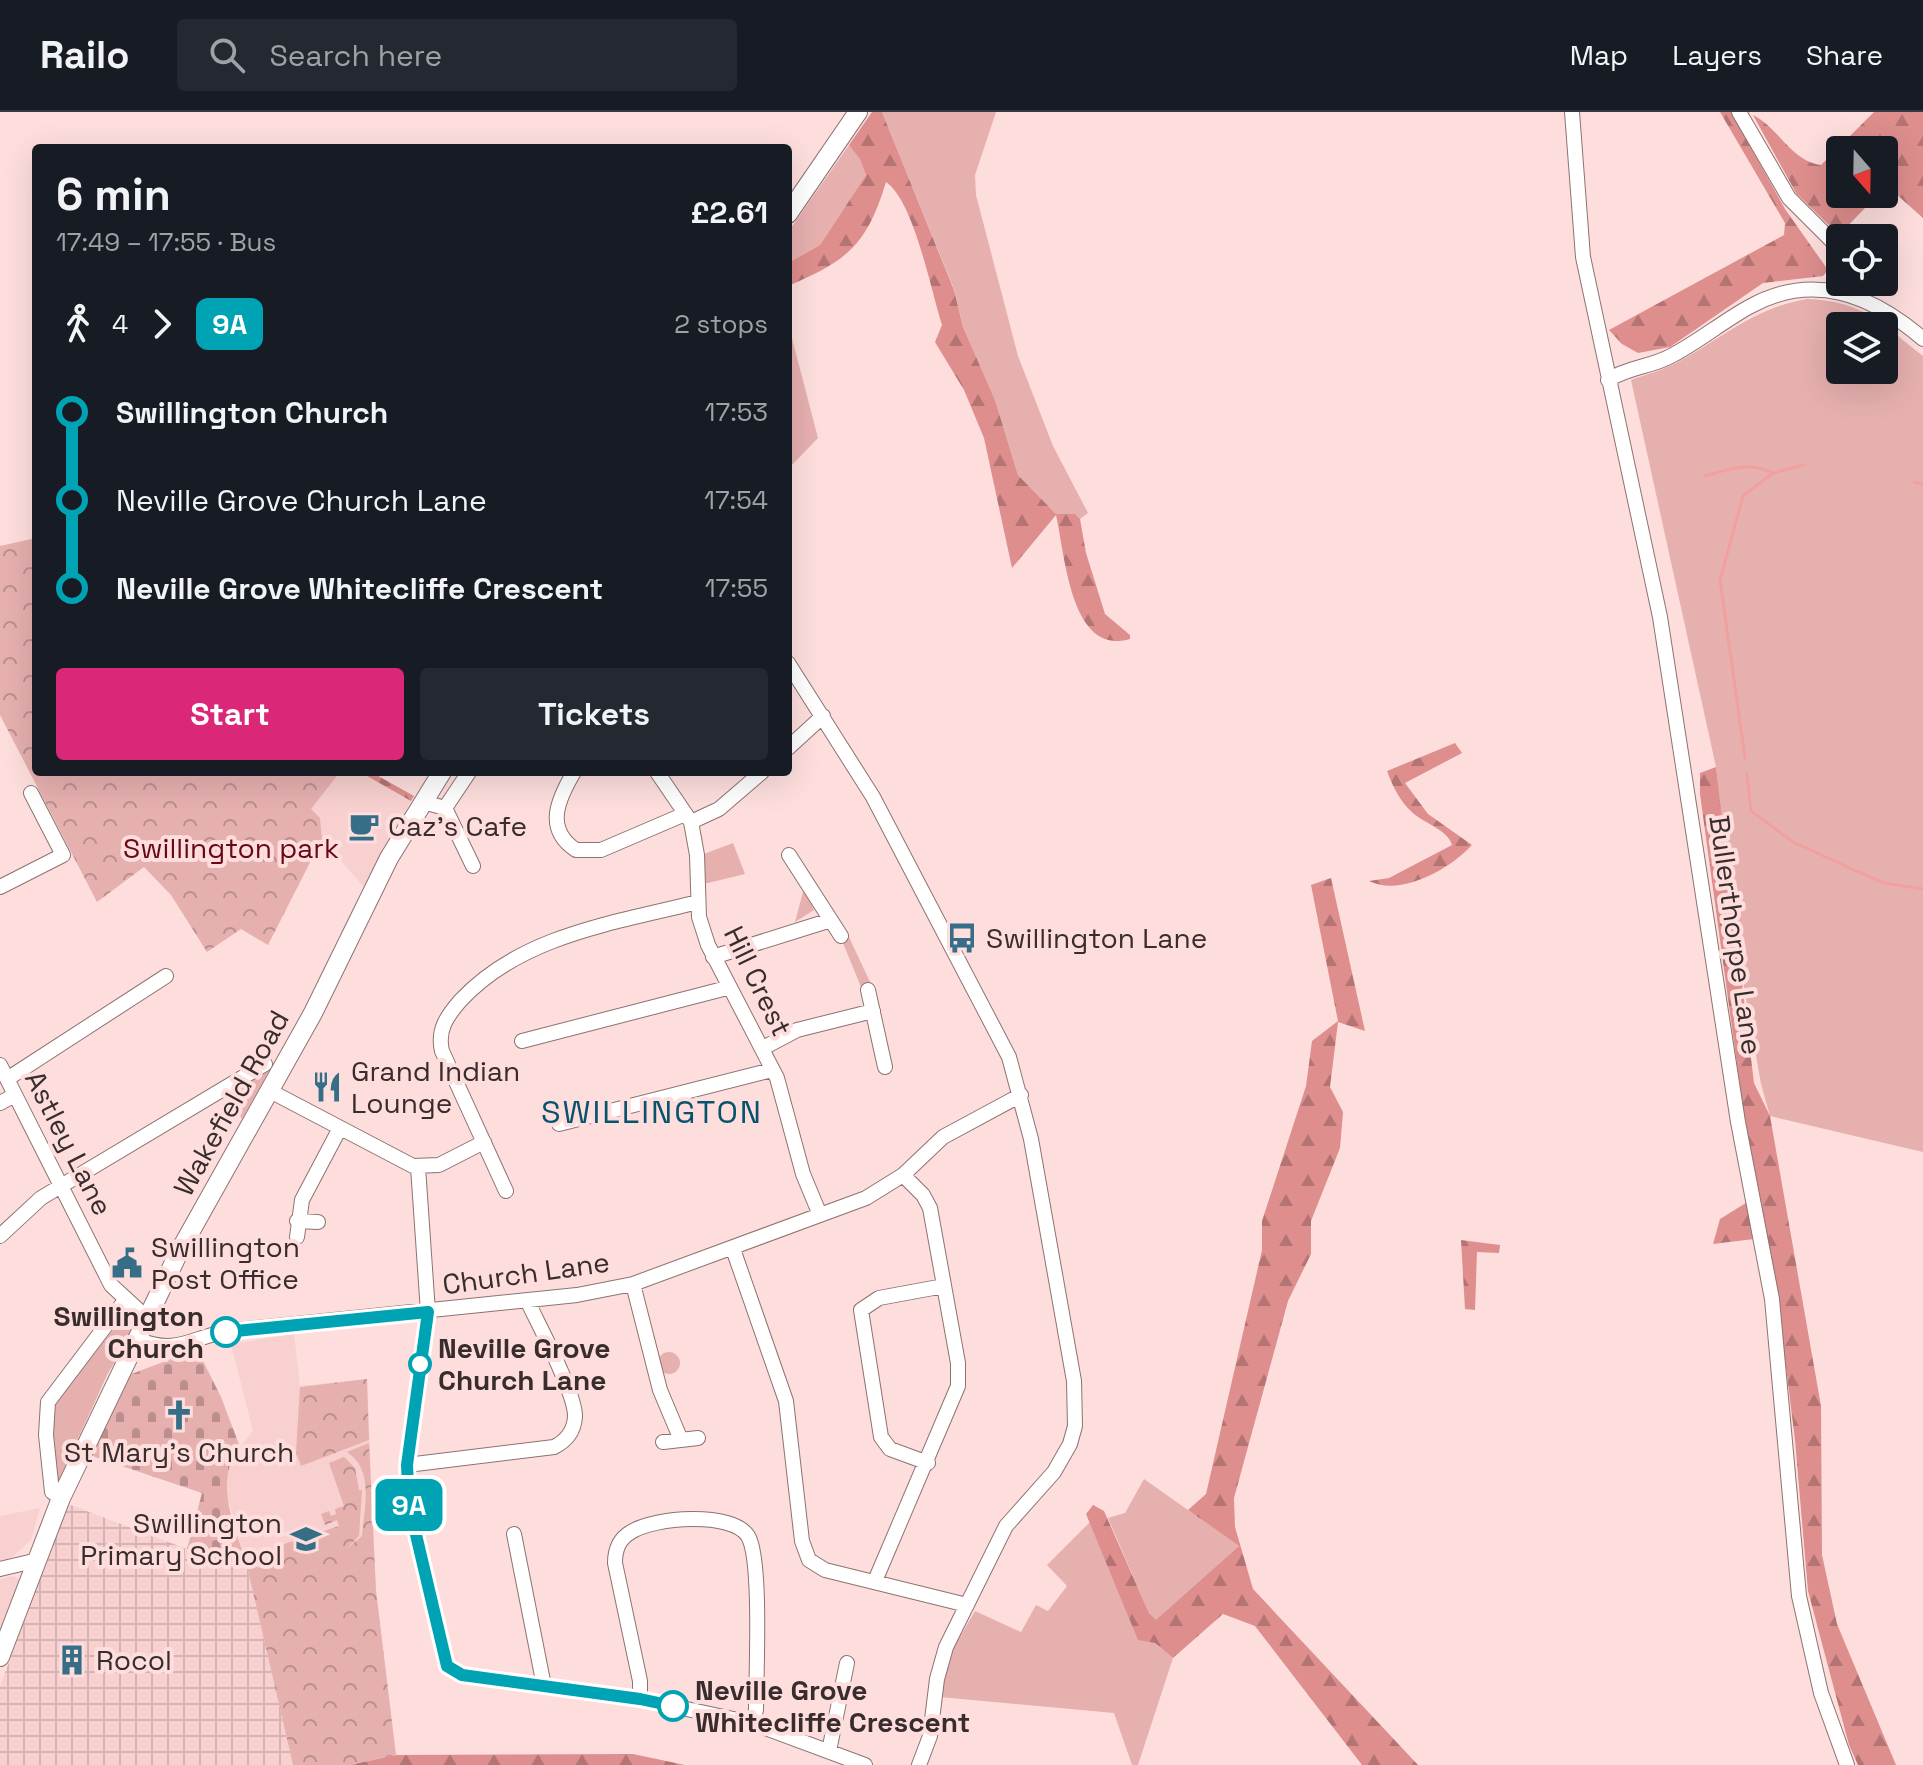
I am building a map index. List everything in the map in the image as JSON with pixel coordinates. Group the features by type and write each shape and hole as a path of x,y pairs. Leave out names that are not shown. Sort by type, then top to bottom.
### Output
{"main road":[{"path":"792,208 858,112"},
{"name":"Wakefield Road","path":"0,1657 61,1498 179,1252 270,1091 276,1061 389,858 439,776"}],"street":[{"name":"Bullerthorpe Lane","path":"1572,112 1583,257 1660,617 1738,1122 1772,1299 1799,1596 1821,1693 1847,1765"},
{"path":"1739,112 1789,198 1826,235"},
{"path":"1608,380 1622,371 1667,358 1752,305 1826,288"},
{"path":"1860,296 1888,311 1923,339"},
{"path":"792,669 873,797 1009,1057 1021,1095 1074,1381 1075,1426 1063,1459 1006,1526 967,1605 940,1663 934,1719 919,1765"},
{"path":"792,744 823,716"},
{"path":"445,808 466,776"},
{"path":"572,776 559,797 556,821 559,833 576,850 601,850 719,809 757,776"},
{"name":"Hill Crest","path":"660,776 688,818 697,855 698,902 713,957 727,988 763,1048 788,1107 800,1164 820,1215"},
{"path":"0,887 63,855 31,793"},
{"path":"423,802 445,808 473,866"},
{"path":"789,855 841,936"},
{"path":"506,1191 442,1051 441,1030 453,1009 490,974 547,943 698,902"},
{"path":"713,957 831,920"},
{"path":"7,1079 166,976"},
{"path":"522,1041 557,1040 727,988"},
{"path":"868,990 885,1067"},
{"path":"763,1048 797,1030 873,1011"},
{"path":"0,1236 25,1210 276,1061"},
{"name":"Astley Lane","path":"0,1065 111,1285 149,1320"},
{"path":"559,1124 772,1070"},
{"path":"270,1091 405,1164 418,1167 439,1165 484,1142"},
{"path":"0,1103 15,1095"},
{"name":"Church Lane","path":"139,1340 159,1348 177,1348 227,1331 428,1312 603,1291 633,1284 866,1198 903,1175 943,1137 1021,1095"},
{"path":"588,1117 592,1133"},
{"path":"297,1237 302,1200 340,1128"},
{"path":"418,1167 428,1312 407,1465 409,1505 447,1666 462,1675 640,1699 752,1723 865,1765"},
{"path":"875,1581 928,1463 958,1386 958,1363 930,1208 903,1175"},
{"path":"297,1221 318,1222"},
{"path":"733,1249 786,1401 804,1551 825,1570 967,1605"},
{"path":"633,1284 660,1390 681,1440"},
{"path":"928,1463 890,1449 881,1437 861,1310 879,1298 944,1286"},
{"path":"61,1498 52,1492 46,1435 48,1402 126,1299"},
{"path":"407,1465 554,1447 569,1435 575,1420 572,1401 527,1300"},
{"path":"663,1442 698,1438"},
{"path":"640,1699 640,1681 615,1563 619,1544 633,1530 650,1525 711,1519 730,1521 747,1535 754,1562 756,1710 752,1723"},
{"path":"514,1534 544,1686"},
{"path":"0,1569 38,1560"},
{"path":"829,1751 847,1663"}],"shaded area":[{"path":"337,776 367,776 411,801 365,888 322,839 320,818 310,809"},
{"name":"Swillington Primary School","path":"294,1334 300,1386 367,1379 376,1591 396,1755 349,1765 293,1765 247,1566 225,1489 225,1473 232,1458 253,1431 231,1344"},
{"path":"68,1504 187,1549 247,1566 293,1765 0,1765 0,1686"},
{"path":"40,1508 31,1540 11,1558 0,1561 0,1516"},
{"path":"14,1576 19,1580 0,1638 0,1579"}],"green space":[{"path":"872,112 882,112 954,290 963,327 995,400 1018,475 1056,514 1075,514 1080,519 1086,553 1105,614 1130,635 1130,639 1110,640 1094,633 1083,618 1068,576 1056,515 1012,568 984,438 964,390 935,342 942,325 913,227 896,192 886,182 871,221 852,248 826,268 792,284 792,261 820,245 866,175 860,159 849,145"},
{"path":"882,112 996,112 975,175 976,195 1018,356 1053,446 1088,513 1080,519 1075,514 1056,514 1018,475 995,400 963,327 954,289"},
{"path":"1720,112 1731,112 1785,209 1826,267 1826,272 1823,276 1763,283 1670,347 1638,353 1622,344 1609,330 1784,235 1785,223"},
{"path":"1874,112 1923,112 1923,218 1898,196 1898,136 1850,136"},
{"path":"1753,115 1793,151 1821,165 1826,160 1826,208 1865,208 1850,224 1828,224 1796,193"},
{"path":"849,145 861,159 866,175 820,245 792,261 792,226"},
{"path":"1807,299 1843,304 1863,312 1826,312 1826,384 1898,384 1898,336 1923,356 1923,1152 1770,1116 1761,1084 1739,959 1716,767 1631,380 1673,365 1771,309"},
{"path":"792,338 818,438 792,465"},
{"name":"Swillington park","path":"32,539 32,776 337,776 311,809 320,818 322,839 268,945 241,929 207,952 171,895 144,867 97,902 0,715 0,546"},
{"path":"1455,743 1462,753 1405,783 1428,814 1472,845 1438,871 1410,883 1396,886 1369,881 1389,878 1452,845 1446,835 1414,814 1405,804 1387,771"},
{"path":"1716,767 1754,1083 1770,1116 1821,1406 1822,1555 1837,1624 1896,1765 1858,1765 1849,1745 1808,1591 1795,1440 1774,1270 1743,1108 1700,794 1700,773"},
{"path":"367,776 378,776 414,796 411,801"},
{"path":"733,843 745,874 704,884 704,854"},
{"path":"1331,878 1365,1031 1338,1022 1330,1087 1343,1112 1340,1148 1311,1221 1311,1254 1288,1301 1234,1498 1235,1527 1253,1589 1418,1765 1362,1765 1255,1626 1223,1614 1173,1658 1155,1643 1138,1640 1086,1514 1093,1505 1104,1511 1149,1613 1156,1620 1239,1546 1188,1510 1206,1494 1262,1250 1262,1221 1306,1086 1312,1041 1338,1021 1311,885"},
{"path":"804,888 814,910 795,922"},
{"path":"848,935 871,984 861,987 841,938"},
{"path":"269,1068 242,1119 228,1098 237,1093 235,1089"},
{"path":"1749,1201 1754,1239 1713,1244 1720,1219"},
{"path":"1461,1240 1500,1245 1499,1253 1477,1252 1475,1310 1465,1309"},
{"path":"123,1317 133,1333 108,1373 56,1487 50,1410"},
{"path":"197,1349 221,1397 240,1447 232,1461 227,1490 247,1566 187,1549 202,1493 89,1455 129,1375"},
{"path":"669,1352 677,1355 680,1363 677,1371 669,1374 661,1371 658,1363 661,1355"},
{"path":"367,1379 369,1440 301,1466 296,1453 300,1387"},
{"path":"369,1443 376,1591 396,1755 349,1765 293,1765 247,1566 266,1568 280,1563 275,1547 339,1526 337,1520 325,1525 321,1514 329,1511 331,1516 336,1514 335,1509 344,1506 329,1463 344,1457 355,1468 359,1490 362,1490 359,1536 345,1550 362,1536 365,1479 356,1460 347,1452"},
{"path":"1144,1479 1239,1546 1156,1621 1149,1613 1108,1518 1125,1513"},
{"path":"1091,1521 1138,1639 1155,1643 1173,1658 1138,1765 1132,1765 1114,1713 940,1697 947,1659 975,1611 1021,1632 1036,1605 1048,1611 1067,1586 1047,1565"},
{"path":"633,1754 685,1765 349,1765 396,1755"}],"waterway":[{"path":"1745,758 1720,580 1743,496 1773,473 1804,465"},
{"path":"1705,476 1747,467 1773,473"},
{"path":"1914,482 1923,484"},
{"path":"1747,774 1751,811 1793,842 1884,883 1923,889"}],"bus line":[{"name":"9A","path":"226,1332 428,1312 407,1465 409,1505 447,1666 462,1675 673,1706"}],"place":[{"name":"Caz's Cafe","path":"364,826"},
{"name":"Swillington Lane","path":"962,938"},
{"name":"Grand Indian Lounge","path":"327,1087"},
{"name":"Swillington Post Office","path":"127,1263"},
{"name":"Swillington Church","path":"226,1332"},
{"name":"Neville Grove Church Lane","path":"420,1364"},
{"name":"St Mary's Church","path":"179,1415"},
{"name":"Swillington Primary School","path":"306,1539"},
{"name":"Rocol","path":"72,1660"},
{"name":"Neville Grove Whitecliffe Crescent","path":"673,1706"}],"district":[{"name":"SWILLINGTON","path":"652,1112"}]}
